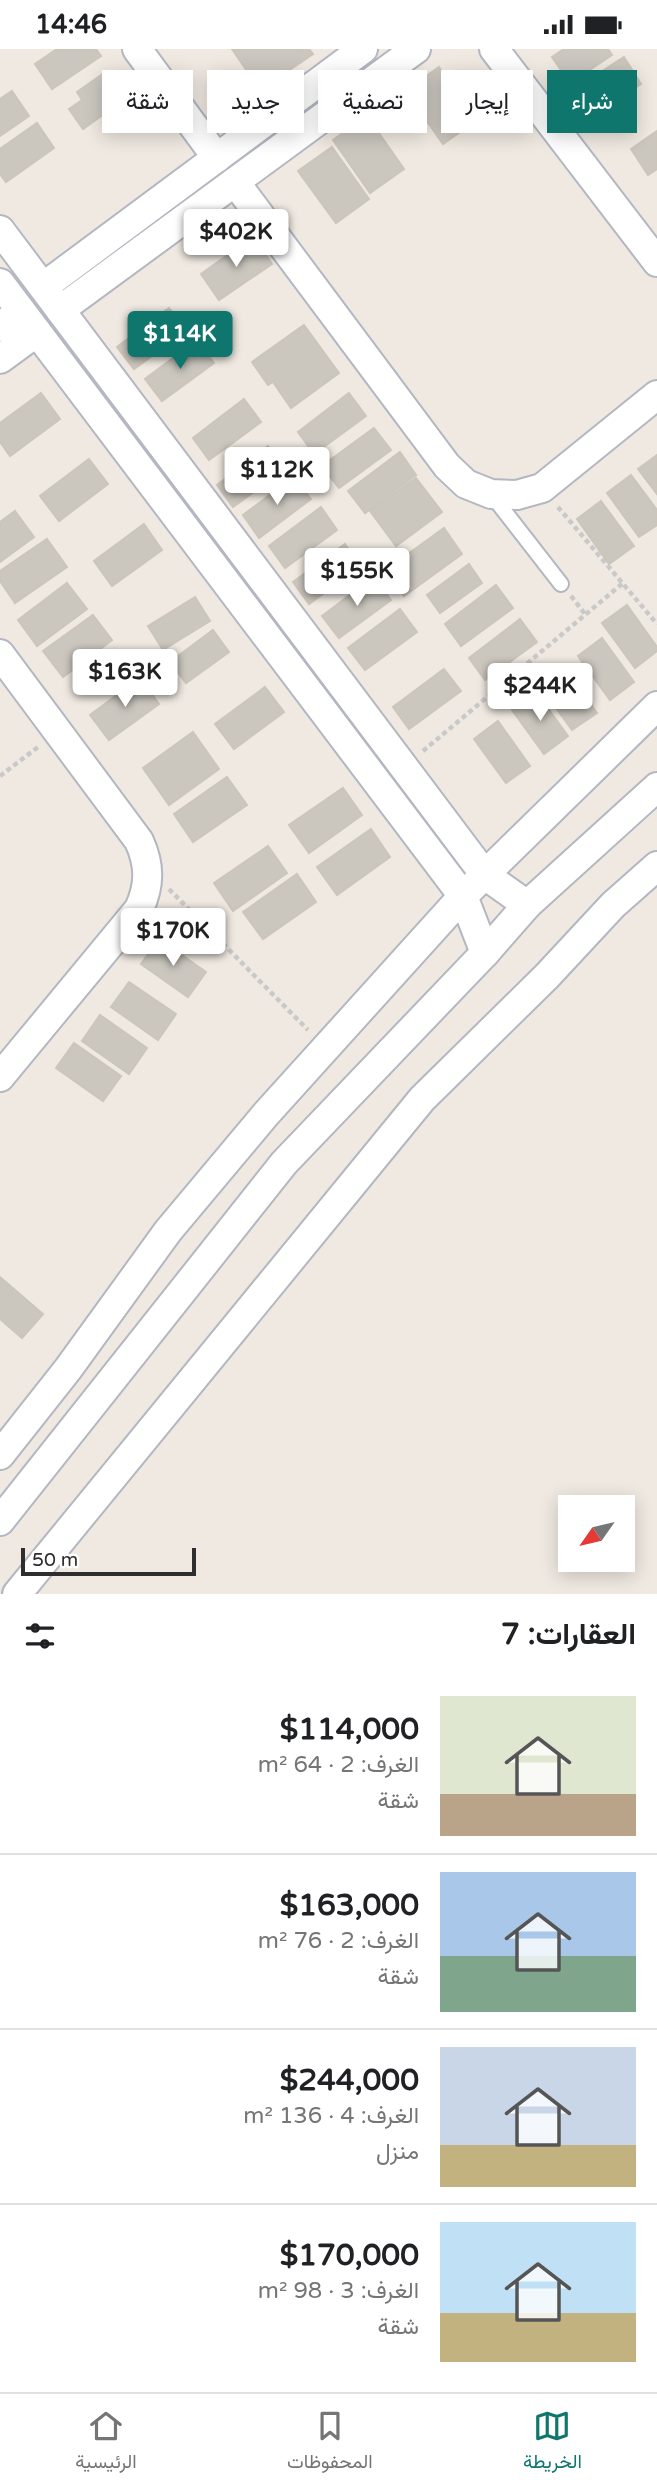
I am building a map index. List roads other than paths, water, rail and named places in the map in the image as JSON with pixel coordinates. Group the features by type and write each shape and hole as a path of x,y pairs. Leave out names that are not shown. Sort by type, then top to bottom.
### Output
{"street":[{"path":"136,49 217,157"},
{"path":"43,287 363,49"},
{"path":"60,310 416,49"},
{"path":"494,49 657,262"},
{"path":"235,181 447,466 466,484 491,494 517,495 542,488 657,395"},
{"path":"0,230 485,875 527,905"},
{"path":"0,283 19,323 463,896 485,953"},
{"path":"0,359 19,323"},
{"path":"0,654 139,841 148,868 145,896 139,909 0,1077"},
{"path":"0,1455 68,1369 168,1231 249,1133 463,896 657,706"},
{"path":"0,1521 284,1163 485,953 527,905 657,787"},
{"path":"17,1594 422,1099 547,976 613,905 657,866"}],"lane":[{"path":"491,494 561,584"}]}
